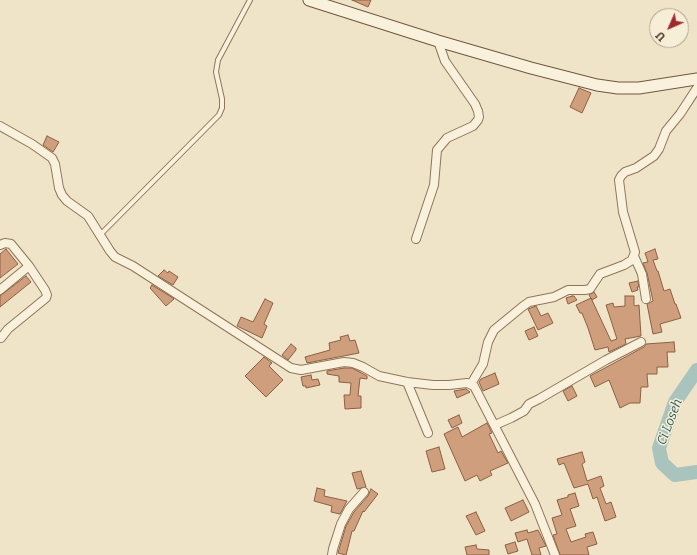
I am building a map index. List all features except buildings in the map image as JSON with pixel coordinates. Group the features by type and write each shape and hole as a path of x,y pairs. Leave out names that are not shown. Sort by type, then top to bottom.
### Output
{"street":[{"path":"309,0 438,41 531,68 597,85 618,88 639,88 697,79"},
{"path":"416,239 432,192 437,150 447,138 472,126 479,117 475,104 444,61 438,41"},
{"path":"646,299 642,274 634,256 635,252 623,212 619,180 625,172 636,168 654,156 659,149 666,130 680,114 697,88"},
{"path":"0,126 32,144 52,158 55,164 59,188 62,195 67,201 88,216 115,257 133,266 291,368 301,370 344,362 363,366 379,376 407,382 433,386 467,383 471,384 476,389 535,504 555,555"},
{"path":"0,245 5,243 11,244 29,266 47,295 46,298 21,320 8,329 0,338"},
{"path":"471,384 483,364 488,342 494,330 522,306 529,302 554,297 568,290 590,289 600,274 624,265 632,260 634,256"},
{"path":"0,290 29,266"},
{"path":"494,425 524,411 529,404 606,360 641,342"},
{"path":"407,382 428,434"},
{"path":"332,555 332,548 341,524 349,509 364,492"}],"lane":[{"path":"100,236 219,115 222,108 222,99 216,72 218,60 250,0"}],"waterway":[{"name":"Ci Loseh","path":"697,370 675,402 659,448 662,463 675,475 697,472"}]}
